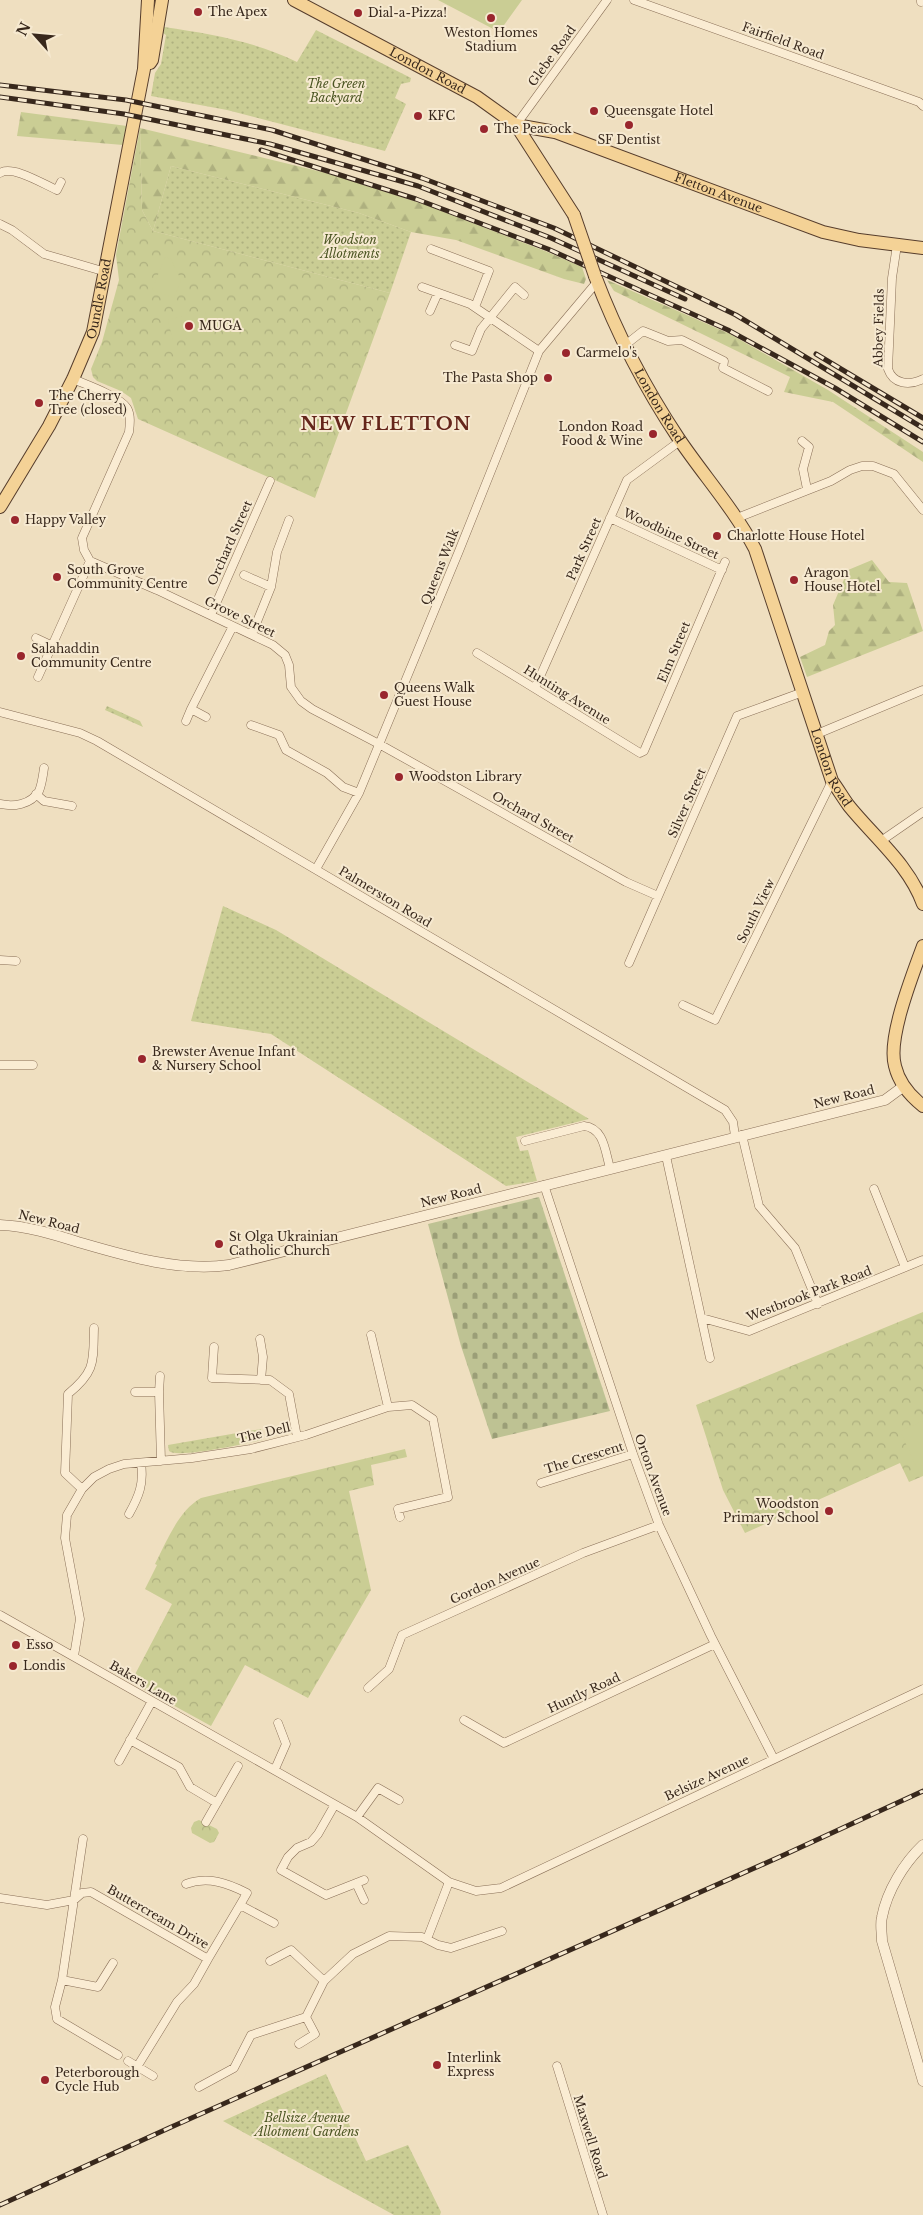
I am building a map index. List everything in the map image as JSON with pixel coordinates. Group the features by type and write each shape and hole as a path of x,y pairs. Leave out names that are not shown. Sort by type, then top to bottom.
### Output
{"main road":[{"name":"Oundle Road","path":"0,507 49,426 73,379 94,325 106,272 144,69 148,0"},
{"name":"Oundle Road","path":"146,39 155,0"},
{"name":"Oundle Road","path":"144,69 152,60 162,0"},
{"name":"London Road","path":"294,0 477,97 516,125 574,215 596,279 624,346 648,391 680,441 738,518 755,549 764,570 832,781 849,806 881,841 918,888 923,904"},
{"name":"Fletton Avenue","path":"516,125 555,132 823,232 859,240 923,248"},
{"path":"923,946 908,989 894,1048 894,1065 904,1086 912,1097 923,1106"}],"street":[{"name":"Glebe Road","path":"516,125 607,0"},
{"name":"Fairfield Road","path":"634,0 919,102 923,106"},
{"path":"0,173 10,170 57,190 61,182"},
{"path":"0,224 12,230 44,254 106,272"},
{"name":"Abbey Fields","path":"897,245 891,286 888,369 890,377 898,381 910,382 923,379"},
{"path":"432,249 489,271 475,307"},
{"name":"Queens Walk","path":"316,869 359,793 539,351 596,279"},
{"path":"422,287 475,307 539,351"},
{"path":"455,345 472,351 481,329 515,287 524,295"},
{"path":"430,312 438,293"},
{"path":"624,346 643,331 668,341 682,340 724,361 723,368 768,391"},
{"path":"38,677 90,561 84,550 82,538 129,432 130,417 127,408 120,401 73,379"},
{"name":"Park Street","path":"535,688 627,480 680,441"},
{"path":"807,490 804,469 806,444 818,446"},
{"path":"738,518 831,482 850,470 862,466 873,466 894,474 923,510"},
{"name":"Orchard Street","path":"210,615 270,481"},
{"name":"Woodbine Street","path":"610,518 724,566"},
{"path":"252,634 271,587 277,552 289,520"},
{"name":"Grove Street","path":"90,561 252,634 285,655 289,665"},
{"name":"Elm Street","path":"644,751 724,566"},
{"path":"244,575 271,587"},
{"path":"186,721 233,626"},
{"path":"36,638 53,646"},
{"name":"Hunting Avenue","path":"477,653 640,753 644,751"},
{"name":"Orchard Street","path":"289,665 291,687 301,701 312,709 379,744 626,882 658,896"},
{"path":"817,734 923,690"},
{"name":"Silver Street","path":"629,963 737,716 803,692"},
{"path":"191,709 206,717"},
{"name":"Palmerston Road","path":"0,712 80,734 97,741 725,1110 739,1135 759,1206 795,1248 818,1304"},
{"path":"251,725 279,735 286,750 327,773 343,787 359,793"},
{"path":"0,804 16,806 36,794 40,790 44,768"},
{"name":"South View","path":"683,1005 715,1020 832,781"},
{"path":"36,794 44,801 72,806"},
{"path":"881,841 923,812"},
{"path":"0,960 16,961"},
{"path":"0,1065 33,1065"},
{"name":"New Road","path":"0,1225 23,1227 50,1233 135,1257 172,1264 211,1268 885,1100 904,1086"},
{"path":"525,1141 584,1126 590,1127 600,1134 610,1168"},
{"path":"666,1156 710,1358"},
{"name":"Orton Avenue","path":"544,1185 633,1454 659,1525 715,1644 774,1759"},
{"path":"874,1189 906,1267"},
{"name":"Westbrook Park Road","path":"702,1318 749,1331 923,1260"},
{"path":"82,1489 65,1473 68,1394 84,1380 93,1364 94,1328"},
{"path":"371,1335 388,1407"},
{"path":"260,1339 263,1357 260,1380"},
{"path":"214,1347 212,1378 270,1380 289,1394 297,1437"},
{"path":"160,1376 161,1461"},
{"path":"135,1392 159,1392"},
{"name":"The Dell","path":"74,1656 78,1642 80,1619 65,1538 67,1515 82,1489 94,1477 108,1468 124,1464 251,1450 388,1407 412,1405 433,1419 448,1497 398,1509 400,1517"},
{"name":"The Crescent","path":"541,1483 633,1454"},
{"path":"129,1514 140,1494 143,1476 141,1463"},
{"name":"Gordon Avenue","path":"368,1688 390,1669 402,1635 583,1553 659,1525"},
{"name":"Bakers Lane","path":"0,1615 275,1769 334,1806 357,1817 449,1882 476,1891 501,1888"},
{"name":"Huntly Road","path":"464,1720 504,1743 715,1644"},
{"name":"Belsize Avenue","path":"501,1888 923,1689"},
{"path":"119,1761 152,1701"},
{"path":"275,1769 286,1744 278,1723"},
{"path":"130,1740 179,1767 190,1787 217,1803"},
{"path":"206,1822 238,1766"},
{"path":"357,1817 378,1788 399,1800"},
{"path":"281,1870 288,1857 297,1848 311,1842 318,1834 334,1806"},
{"path":"83,1839 62,1980 55,2007 57,2020 118,2055"},
{"path":"923,1845 914,1853 894,1884 882,1918 882,1941 923,2081"},
{"path":"272,1866 326,1895 364,1880"},
{"path":"186,1884 208,1879 234,1886 248,1893 208,1959"},
{"path":"427,1939 449,1882"},
{"path":"356,1883 364,1900"},
{"name":"Buttercream Drive","path":"0,1898 47,1905 74,1900 82,1893 91,1892 98,1894 208,1959 194,1984 178,2002 137,2067"},
{"path":"240,1905 274,1923"},
{"path":"200,2087 234,2068 251,2035 306,2017 324,1981 353,1954 389,1936 422,1937 438,1945 451,1948 502,1931"},
{"path":"270,1961 291,1950 324,1981"},
{"path":"62,1980 98,1987 113,1963"},
{"path":"299,2044 315,2034 306,2017"},
{"path":"128,2061 153,2076"},
{"name":"Maxwell Road","path":"556,2066 603,2215"}],"green space":[{"name":"Weston Homes Stadium","path":"438,0 522,0 499,32"},
{"name":"The Green Backyard","path":"164,27 248,44 297,62 316,30 411,78 410,82 401,84 395,98 406,104 385,151 227,110 151,96 155,73 161,64 166,35 163,33"},
{"path":"21,112 127,126 123,145 17,136"},
{"path":"140,128 330,174 423,204 582,267 586,279 584,284 564,279 456,240 411,232 359,213 171,166 153,231 142,210"},
{"path":"140,128 142,210 153,231 390,293 315,498 138,419 131,398 121,391 97,381 93,377 91,369 102,342 119,280 116,255"},
{"name":"Woodston Allotments","path":"171,166 359,213 411,232 390,293 153,231"},
{"path":"165,257 171,259 181,280 174,298 152,290"},
{"path":"607,280 730,334 828,390 923,452 923,462 833,402 784,392 790,377 614,291"},
{"name":"MUGA","path":"205,310 210,332 173,342 168,320"},
{"path":"872,560 889,582 907,583 923,631 807,677 800,657 825,645 829,631 835,625 833,605 848,570"},
{"path":"107,706 140,721 143,727 105,710"},
{"path":"223,906 276,930 589,1119 516,1137 520,1151 528,1150 537,1181 506,1186 271,1034 191,1021"},
{"path":"539,1197 610,1411 492,1439 461,1346 428,1224"},
{"path":"923,1312 923,1476 909,1482 900,1463 745,1533 723,1490 696,1405"},
{"path":"923,1421 923,1465 917,1468 900,1431"},
{"path":"261,1429 262,1440 198,1452 175,1453 169,1451 168,1445"},
{"path":"405,1449 407,1457 371,1465 374,1485 349,1491 371,1590 308,1698 245,1665 211,1726 131,1682 172,1604 145,1589 157,1565 155,1564 174,1527 193,1504 201,1498"},
{"path":"199,1820 217,1829 219,1833 214,1842 210,1843 192,1833 191,1828 194,1822"},
{"name":"Bellsize Avenue Allotment Gardens","path":"326,2074 366,2161 408,2145 441,2212 440,2215 394,2215 223,2121"}],"railway":[{"path":"0,85 126,100 272,130 422,178 554,228 736,315 923,428"},
{"path":"0,97 124,114 270,144 418,186 551,238 685,299"},
{"path":"261,150 416,199 548,249 728,330 835,388 923,442"},
{"path":"816,354 923,418"},
{"path":"0,2205 923,1791"}],"place":[{"name":"The Apex","path":"198,12"},
{"name":"Dial-a-Pizza!","path":"358,13"},
{"name":"Weston Homes Stadium","path":"491,18"},
{"name":"Queensgate Hotel","path":"594,111"},
{"name":"KFC","path":"418,116"},
{"name":"SF Dentist","path":"629,125"},
{"name":"The Peacock","path":"484,129"},
{"name":"MUGA","path":"189,326"},
{"name":"Carmelo's","path":"566,353"},
{"name":"The Pasta Shop","path":"548,378"},
{"name":"The Cherry Tree (closed)","path":"39,403"},
{"name":"London Road Food & Wine","path":"653,434"},
{"name":"Happy Valley","path":"15,520"},
{"name":"Charlotte House Hotel","path":"717,536"},
{"name":"South Grove Community Centre","path":"57,577"},
{"name":"Aragon House Hotel","path":"794,580"},
{"name":"Salahaddin Community Centre","path":"21,656"},
{"name":"Queens Walk Guest House","path":"384,695"},
{"name":"Woodston Library","path":"399,777"},
{"name":"Brewster Avenue Infant & Nursery School","path":"142,1059"},
{"name":"St Olga Ukrainian Catholic Church","path":"219,1244"},
{"name":"Woodston Primary School","path":"829,1511"},
{"name":"Esso","path":"16,1645"},
{"name":"Londis","path":"13,1666"},
{"name":"Interlink Express","path":"437,2065"},
{"name":"Peterborough Cycle Hub","path":"45,2080"}],"district":[{"name":"NEW FLETTON","path":"386,424"}]}
